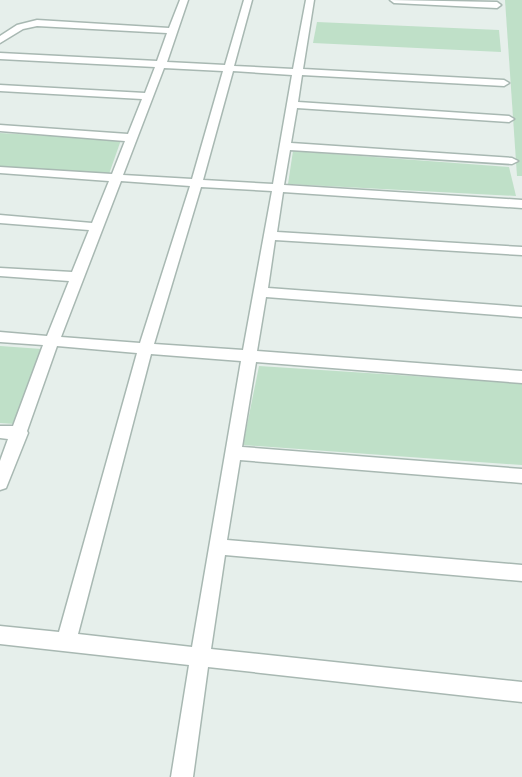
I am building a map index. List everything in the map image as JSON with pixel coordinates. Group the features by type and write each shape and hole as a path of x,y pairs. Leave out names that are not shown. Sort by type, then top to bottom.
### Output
{"street":[{"path":"0,483 20,433 52,341 174,31 184,0"},
{"path":"66,642 145,349 196,184 248,0"},
{"path":"182,777 217,547 310,0"},
{"path":"394,0 497,5"},
{"path":"0,40 20,26 37,23 174,31"},
{"path":"0,56 504,83"},
{"path":"0,88 148,96"},
{"path":"292,105 508,119"},
{"path":"0,128 131,138"},
{"path":"284,146 512,161"},
{"path":"0,170 522,204"},
{"path":"0,219 97,227"},
{"path":"270,236 522,251"},
{"path":"0,272 77,277"},
{"path":"261,292 522,312"},
{"path":"0,337 522,376"},
{"path":"0,432 20,433"},
{"path":"233,453 522,476"},
{"path":"217,547 522,572"},
{"path":"0,635 522,692"}],"green space":[{"path":"505,0 522,0 522,176 517,176"},
{"path":"317,22 499,30 501,52 313,43"},
{"path":"0,133 121,140 109,174 0,167"},
{"path":"293,151 509,167 516,196 288,184"},
{"path":"0,346 42,349 15,424 0,423"},
{"path":"259,366 522,383 522,465 243,445"}]}
